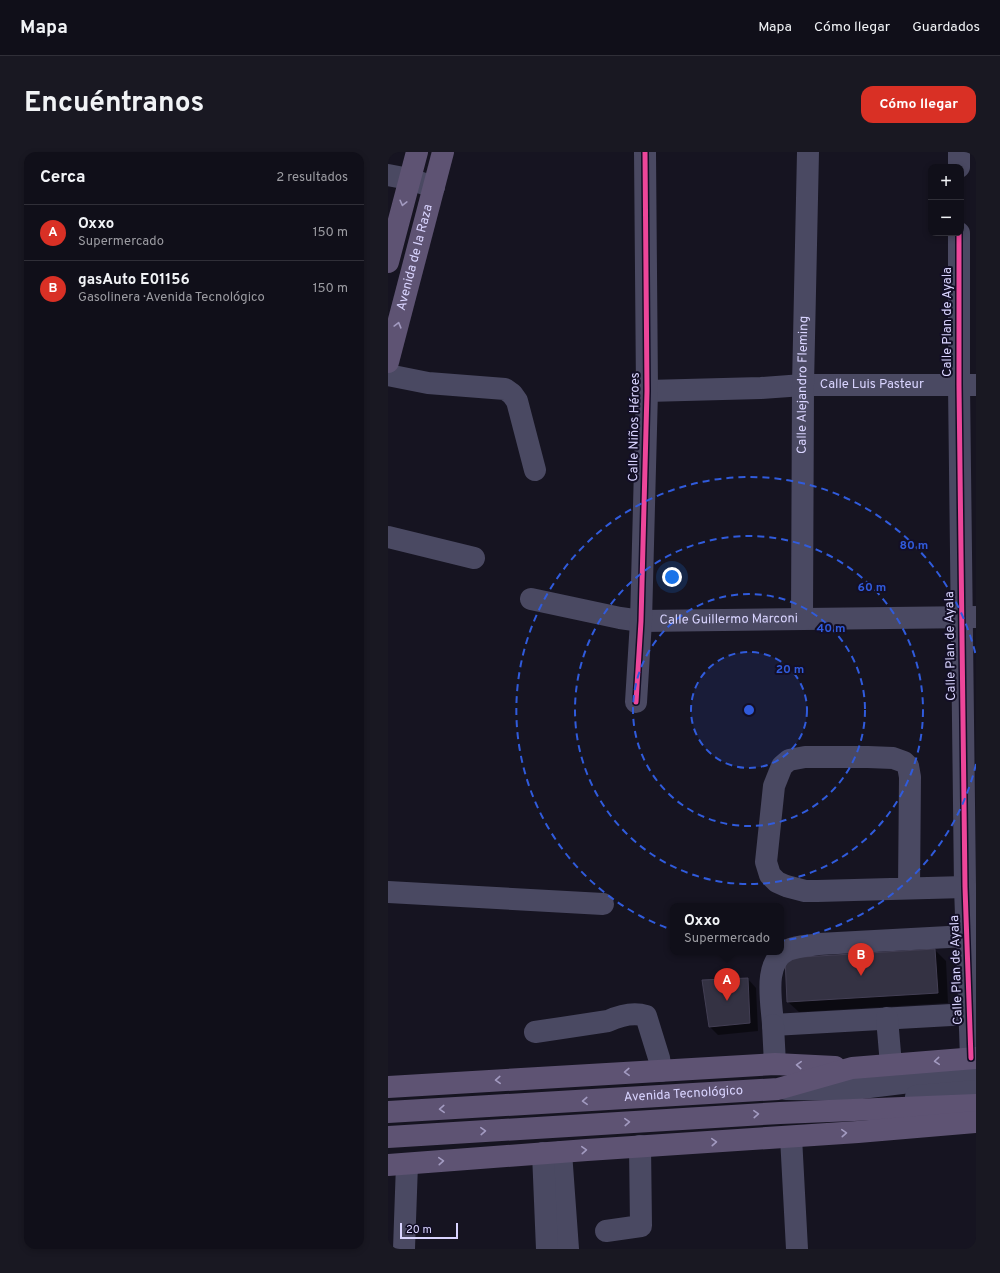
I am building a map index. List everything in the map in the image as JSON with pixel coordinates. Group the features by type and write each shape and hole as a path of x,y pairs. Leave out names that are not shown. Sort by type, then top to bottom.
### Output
{"main road":[{"name":"Avenida de la Raza","path":"388,262 417,152"},
{"name":"Avenida de la Raza","path":"388,362 443,152"},
{"path":"388,1087 776,1064 852,1068"},
{"name":"Avenida Tecnológico","path":"388,1112 778,1089 852,1068 891,1065 974,1064"},
{"name":"Avenida Tecnológico","path":"388,1137 780,1113 976,1105"},
{"path":"398,1164 976,1122"}],"street":[{"name":"Calle Niños Héroes","path":"636,702 641,621 647,391 645,152"},
{"name":"Calle Alejandro Fleming","path":"802,619 803,385 808,152"},
{"path":"959,152 959,164"},
{"path":"388,175 409,179 434,187"},
{"name":"Calle Plan de Ayala","path":"959,236 968,385 969,617 965,886 969,1014 974,1064"},
{"path":"388,375 428,383 505,389 512,394 517,401 535,470"},
{"name":"Calle Luis Pasteur","path":"647,391 761,388 803,385 968,385"},
{"path":"388,537 474,558"},
{"name":"Calle Guillermo Marconi","path":"531,599 641,621 969,617"},
{"path":"909,888 910,777 908,766 904,762 893,758 805,756 790,760 782,766 774,786 766,862 770,875 777,882 805,891 909,888 965,886"},
{"path":"388,892 603,904"},
{"path":"784,952 796,947 818,944 967,936"},
{"path":"776,1064 770,983 771,971 780,955"},
{"path":"535,1032 608,1021 615,1018 639,1014 646,1016 659,1058 661,1070"},
{"path":"774,1025 969,1014"},
{"path":"887,1018 891,1065"},
{"path":"778,1089 845,1090 974,1064"},
{"path":"780,1113 851,1102 976,1091"},
{"path":"791,1136 797,1249"},
{"path":"606,1231 641,1226 640,1146"},
{"path":"547,1249 552,1153"},
{"path":"552,1153 568,1249"},
{"path":"398,1164 404,1249"}],"building":[{"path":"935,949 938,993 787,1002 785,958"},
{"path":"748,978 750,1023 709,1027 702,980"}],"cycle path":[{"path":"636,702 641,621 647,391 645,152"},
{"path":"959,236 959,385 965,887 971,1058"}],"place":[{"name":"gasAuto E01156","path":"861,976"},
{"name":"Oxxo","path":"727,1001"}]}
